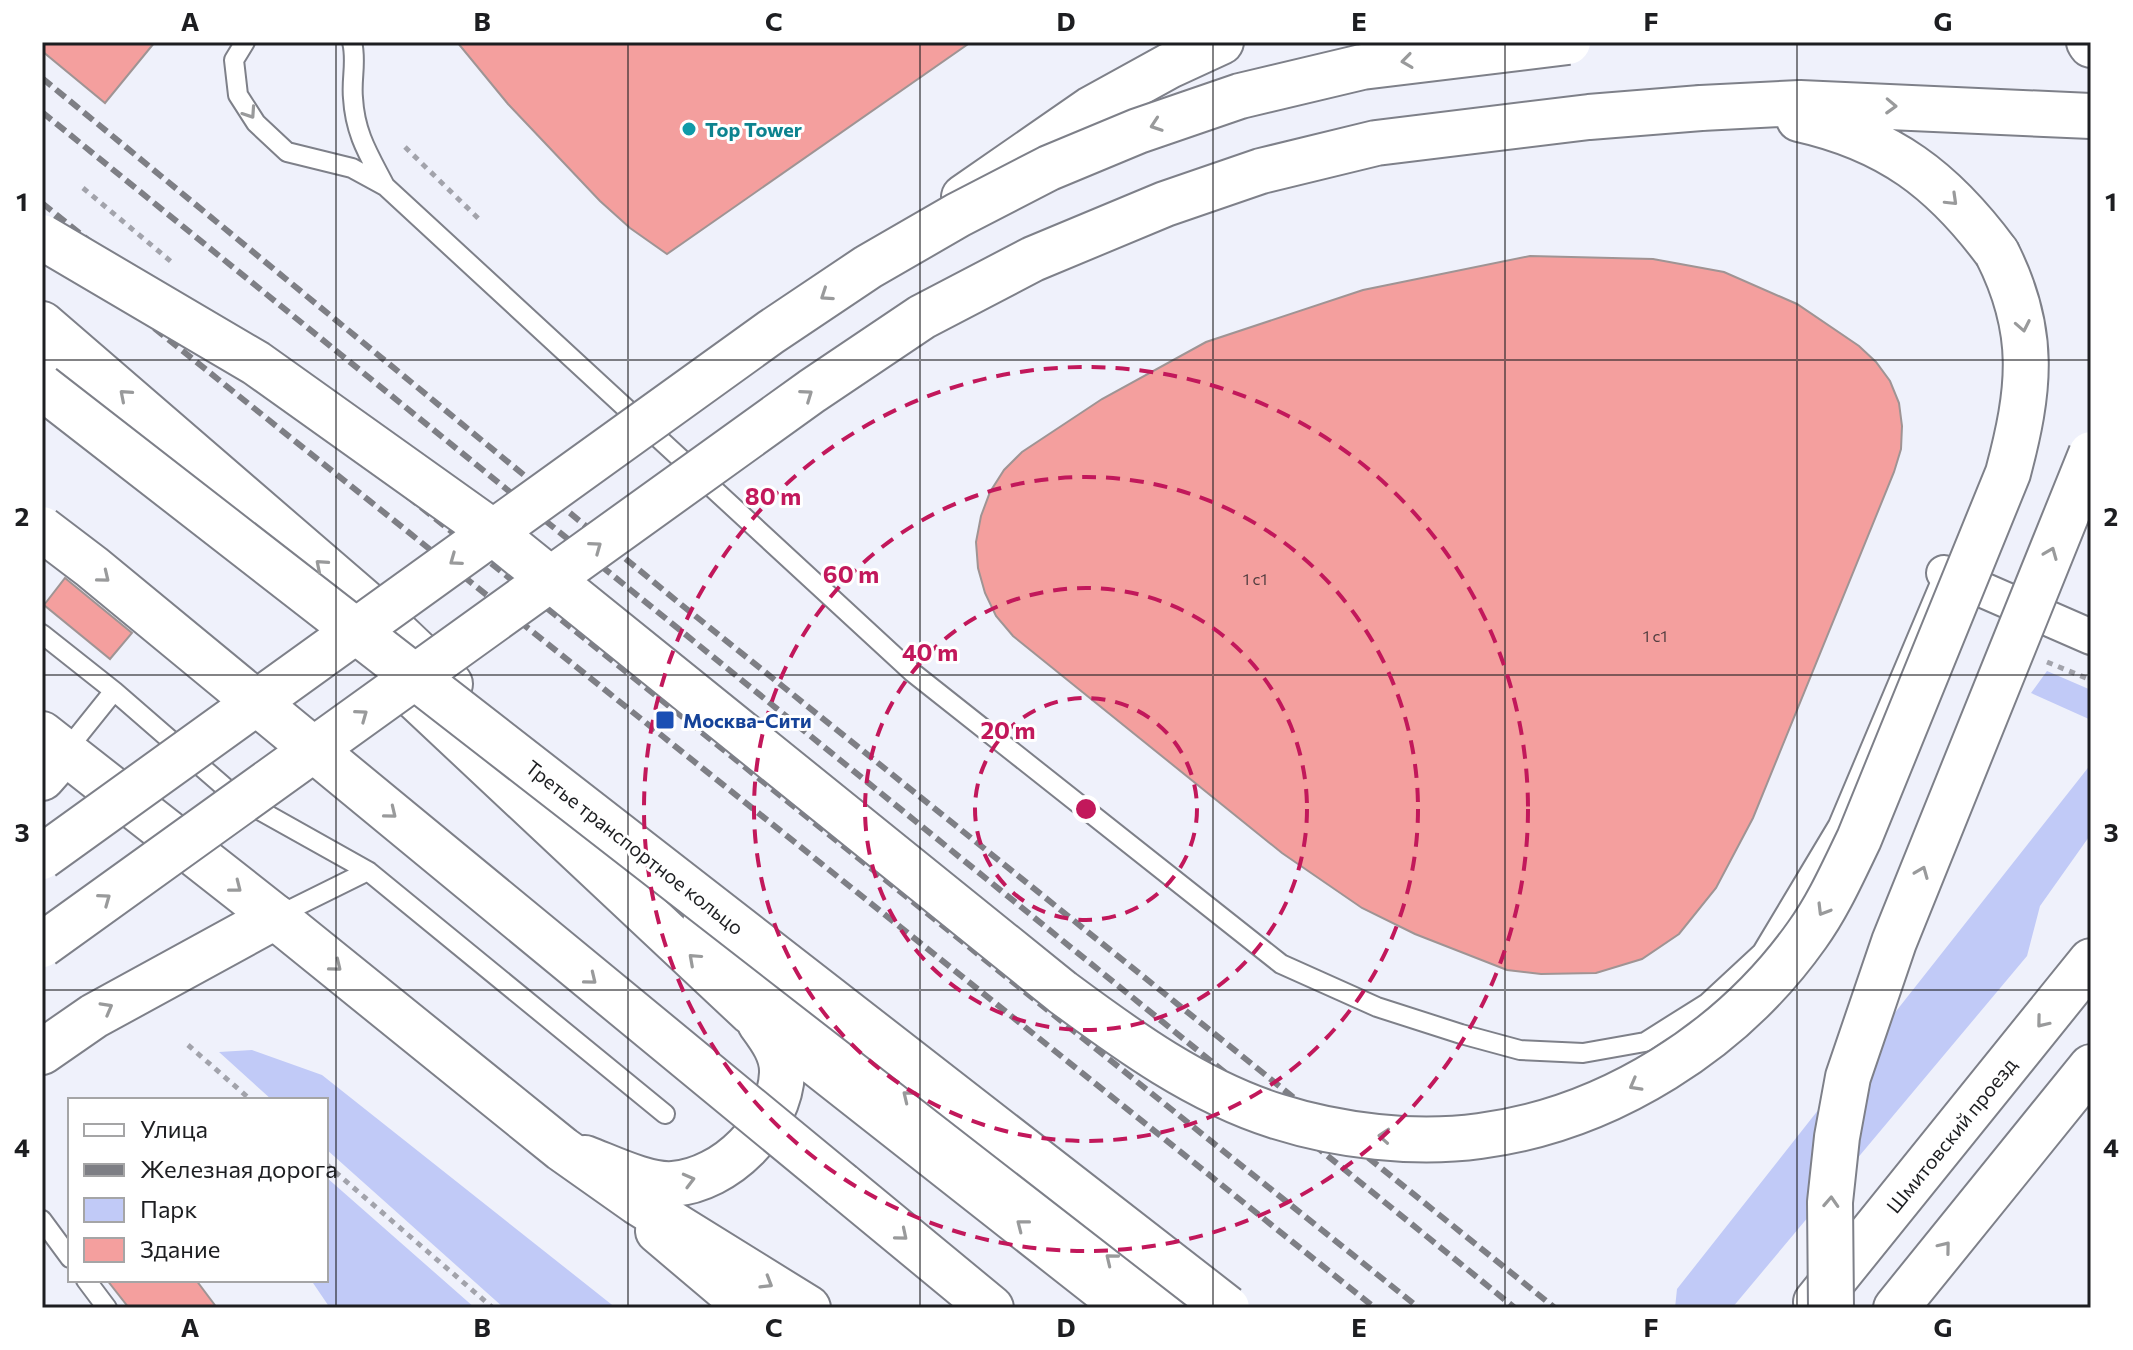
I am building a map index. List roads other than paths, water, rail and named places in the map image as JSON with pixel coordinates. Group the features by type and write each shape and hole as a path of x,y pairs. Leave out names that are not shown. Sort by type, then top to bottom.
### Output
{"main road":[{"path":"42,857 771,332 868,267 1033,148 1091,109 1169,66 1221,42"},
{"path":"868,267 958,215 1049,168 1138,131 1240,96 1362,67 1568,42"},
{"path":"42,945 812,391 922,317 1033,259 1165,204 1261,171 1376,143 1575,118 1800,103 2091,116"},
{"path":"42,237 256,363 463,510 1062,992 1154,1057 1222,1095 1274,1116 1320,1128 1422,1138 1480,1136 1551,1121 1616,1096 1674,1064 1724,1025 1807,936 1859,839 2008,473 2020,427 2026,381 2026,340 2019,301 1997,253 1963,210 1907,162 1878,144 1802,119 1701,108"},
{"path":"42,324 364,602 774,988 1172,1308"},
{"path":"42,348 84,399"},
{"path":"42,361 338,624 751,1012 1127,1308"},
{"name":"Третье транспортное кольцо","path":"42,387 1227,1308"},
{"path":"1831,1308 1830,1202 1848,1077 1894,942 2091,454"},
{"path":"42,529 991,1308"},
{"path":"491,722 1244,1308"},
{"path":"50,755 275,917 562,1149 749,1308"},
{"path":"42,1052 94,1016 275,917"},
{"name":"Шмитовский проезд","path":"1810,1308 2091,961"},
{"path":"562,1149 634,1177 672,1184 705,1176 733,1158 758,1134 774,1104 782,1072 775,1043 751,1012"},
{"path":"1896,1308 2091,1067"},
{"path":"562,1149 650,1210 808,1308"}],"street":[{"path":"1944,573 2091,637"}],"lane":[{"path":"245,42 234,60 238,95 256,123 287,152 352,168 385,186 912,672 1281,964 1377,1007 1461,1034 1520,1050 1583,1053 1645,1042 1707,1003 1762,952 1838,825 1944,573"},
{"path":"352,42 355,54 353,97 358,135 385,186"},
{"path":"42,634 114,691 236,797 368,871 665,1114"},
{"path":"50,755 114,691"},
{"path":"275,917 368,871"},
{"path":"42,1220 68,1255"},
{"path":"88,1282 107,1308"}],"railway":[{"path":"42,78 678,602 1555,1308"},
{"path":"42,112 1515,1308"},
{"path":"42,203 1419,1308"},
{"path":"42,238 1375,1308"}],"place":[{"name":"Top Tower","path":"689,129"},
{"name":"Москва-Сити","path":"665,720"}]}
